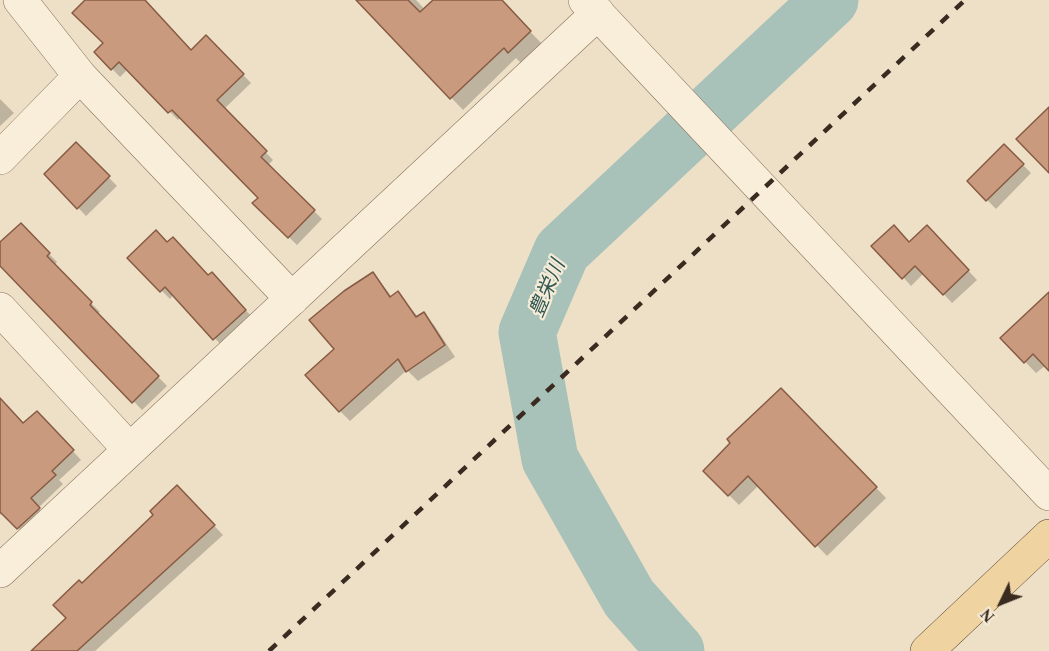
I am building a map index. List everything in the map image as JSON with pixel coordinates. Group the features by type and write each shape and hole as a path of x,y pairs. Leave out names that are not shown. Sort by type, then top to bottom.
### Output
{"main road":[{"path":"927,651 1049,536"}],"street":[{"path":"20,0 80,76 292,299"},
{"path":"0,571 292,299 592,7 1049,494"},
{"path":"0,158 80,76"},
{"path":"0,309 129,449"}],"building":[{"path":"85,0 145,0 191,50 206,35 244,74 217,100 267,151 261,157 315,210 288,238 252,203 258,198 172,110 168,113 119,62 111,70 94,52 103,43 72,13"},
{"path":"356,0 408,0 420,12 433,0 502,0 531,31 508,53 504,48 450,99"},
{"path":"1049,107 1049,173 1016,139"},
{"path":"76,142 110,176 77,209 44,174"},
{"path":"1004,144 1024,164 986,201 967,181"},
{"path":"21,223 50,253 47,256 92,302 90,305 159,376 132,403 0,266 0,242"},
{"path":"894,225 909,242 927,225 969,270 943,295 915,266 902,279 871,246"},
{"path":"156,230 167,242 173,237 208,275 212,272 246,310 213,340 165,287 160,292 127,258"},
{"path":"373,272 390,297 398,291 416,317 424,312 445,345 406,372 398,359 339,412 305,375 334,349 309,320 344,291"},
{"path":"1049,292 1049,371 1033,354 1024,363 1000,338"},
{"path":"781,388 877,487 815,547 748,476 728,496 703,471 730,443 727,439"},
{"path":"0,398 23,423 37,411 74,450 52,471 56,475 31,498 40,508 17,529 0,512"},
{"path":"177,485 215,525 77,651 31,651 66,618 53,605 79,580 82,583 153,515 150,511"}],"waterway":[{"name":"豊栄川","path":"676,651 629,598 550,459 527,332 562,251 830,0"}],"railway":[{"path":"269,651 965,0"}]}
